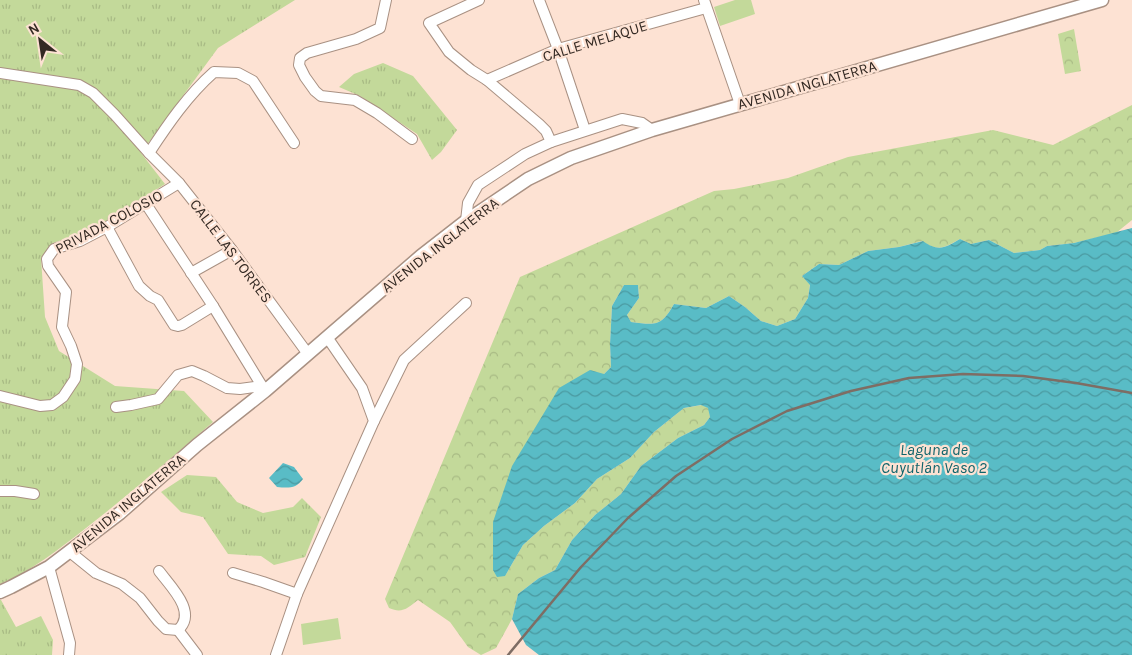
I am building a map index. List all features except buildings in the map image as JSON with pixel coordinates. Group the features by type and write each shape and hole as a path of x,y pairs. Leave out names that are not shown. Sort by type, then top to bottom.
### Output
{"main road":[{"name":"AVENIDA INGLATERRA","path":"0,592 49,567 120,513 197,445 264,388 308,354 421,256 466,221 528,179 571,158 652,130 1102,0"}],"street":[{"path":"386,0 380,28 356,39 307,53 300,58 299,65 315,91 321,96 355,100 377,113 412,139"},
{"path":"462,0 476,2"},
{"path":"539,0 558,49 585,130"},
{"path":"476,2 429,23 449,52 487,80 539,124 546,131 551,142"},
{"path":"705,4 740,104"},
{"name":"CALLE MELAQUE","path":"487,80 558,49 705,4"},
{"path":"148,153 198,86 214,72 238,73 253,81 294,144"},
{"name":"CALLE LAS TORRES","path":"0,73 79,85 93,93 148,153 180,183 308,354"},
{"path":"466,221 468,203 478,185 526,154 551,142 622,120 642,123 652,130"},
{"name":"PRIVADA COLOSIO","path":"0,396 40,406 52,405 63,397 75,380 77,364 62,327 66,292 48,266 47,258 54,249 80,241 180,183"},
{"path":"146,204 264,388"},
{"path":"106,227 139,286 150,296 158,300 174,325 182,325 213,306"},
{"path":"191,273 232,250"},
{"path":"280,654 298,594 374,421 404,360 466,303"},
{"path":"327,337 362,388 374,421"},
{"path":"116,407 158,400 178,375 192,371 227,388 264,388"},
{"path":"0,491 34,494"},
{"path":"70,552 96,573 122,584 140,598 166,629 178,630 198,655"},
{"path":"49,567 70,643 69,655"},
{"path":"159,571 181,600 185,613 183,625 178,630"},
{"path":"233,573 298,594"}],"green space":[{"path":"0,0 295,0 218,48 141,153 165,184 96,228 53,243 41,258 45,317 59,351 115,386 184,391 213,422 66,544 34,566 0,584"},
{"path":"735,0 751,0 755,14 720,26 714,7"},
{"path":"1074,29 1081,71 1065,74 1058,34"},
{"path":"383,63 413,76 457,130 441,152 432,160 417,134 360,96 339,87 354,74"},
{"path":"1132,105 1132,220 1116,233 1074,243 1047,246 1040,250 1014,253 989,240 971,244 960,239 941,248 932,247 922,241 899,247 868,251 839,265 819,264 802,276 810,284 808,298 795,319 777,326 761,321 729,296 706,308 674,304 665,317 657,323 631,322 627,315 639,298 638,285 624,285 612,306 611,367 604,374 505,576 523,545 544,526 575,503 597,479 630,458 654,432 684,408 702,405 709,408 710,417 704,425 678,438 641,466 621,494 595,515 572,540 555,570 539,578 518,594 512,619 496,648 481,655 468,647 450,622 418,600 408,608 401,610 389,608 385,599 520,277 714,191 788,178 848,157 993,130 1053,145"},
{"path":"187,475 216,477 237,502 263,513 293,507 302,498 321,517 305,557 274,565 261,556 228,554 203,517 181,512 161,492"},
{"path":"0,600 16,627 41,616 53,640 52,655 0,655"},
{"path":"338,618 341,639 303,645 301,624"}],"water":[{"name":"Laguna de Cuyutlán Vaso 2","path":"1132,228 1132,655 539,655 526,645 512,619 518,594 539,578 555,570 572,540 595,515 621,494 641,466 678,438 704,425 710,417 708,408 701,405 684,408 654,432 630,458 597,479 575,503 544,526 523,545 505,576 497,577 493,570 493,522 512,466 559,388 590,370 604,374 611,367 612,306 624,285 638,285 639,298 627,315 631,322 657,323 665,317 674,304 706,308 729,296 761,321 777,326 795,319 808,298 810,285 802,276 819,264 839,265 868,251 899,247 923,241 933,247 942,248 960,239 971,244 989,240 1014,253 1074,243"},
{"path":"283,463 294,467 303,479 298,485 288,488 277,487 269,478"}],"railway":[{"path":"508,655 581,567 628,518 676,476 732,439 787,411 851,391 909,378 963,374 1023,376 1132,393"}]}
